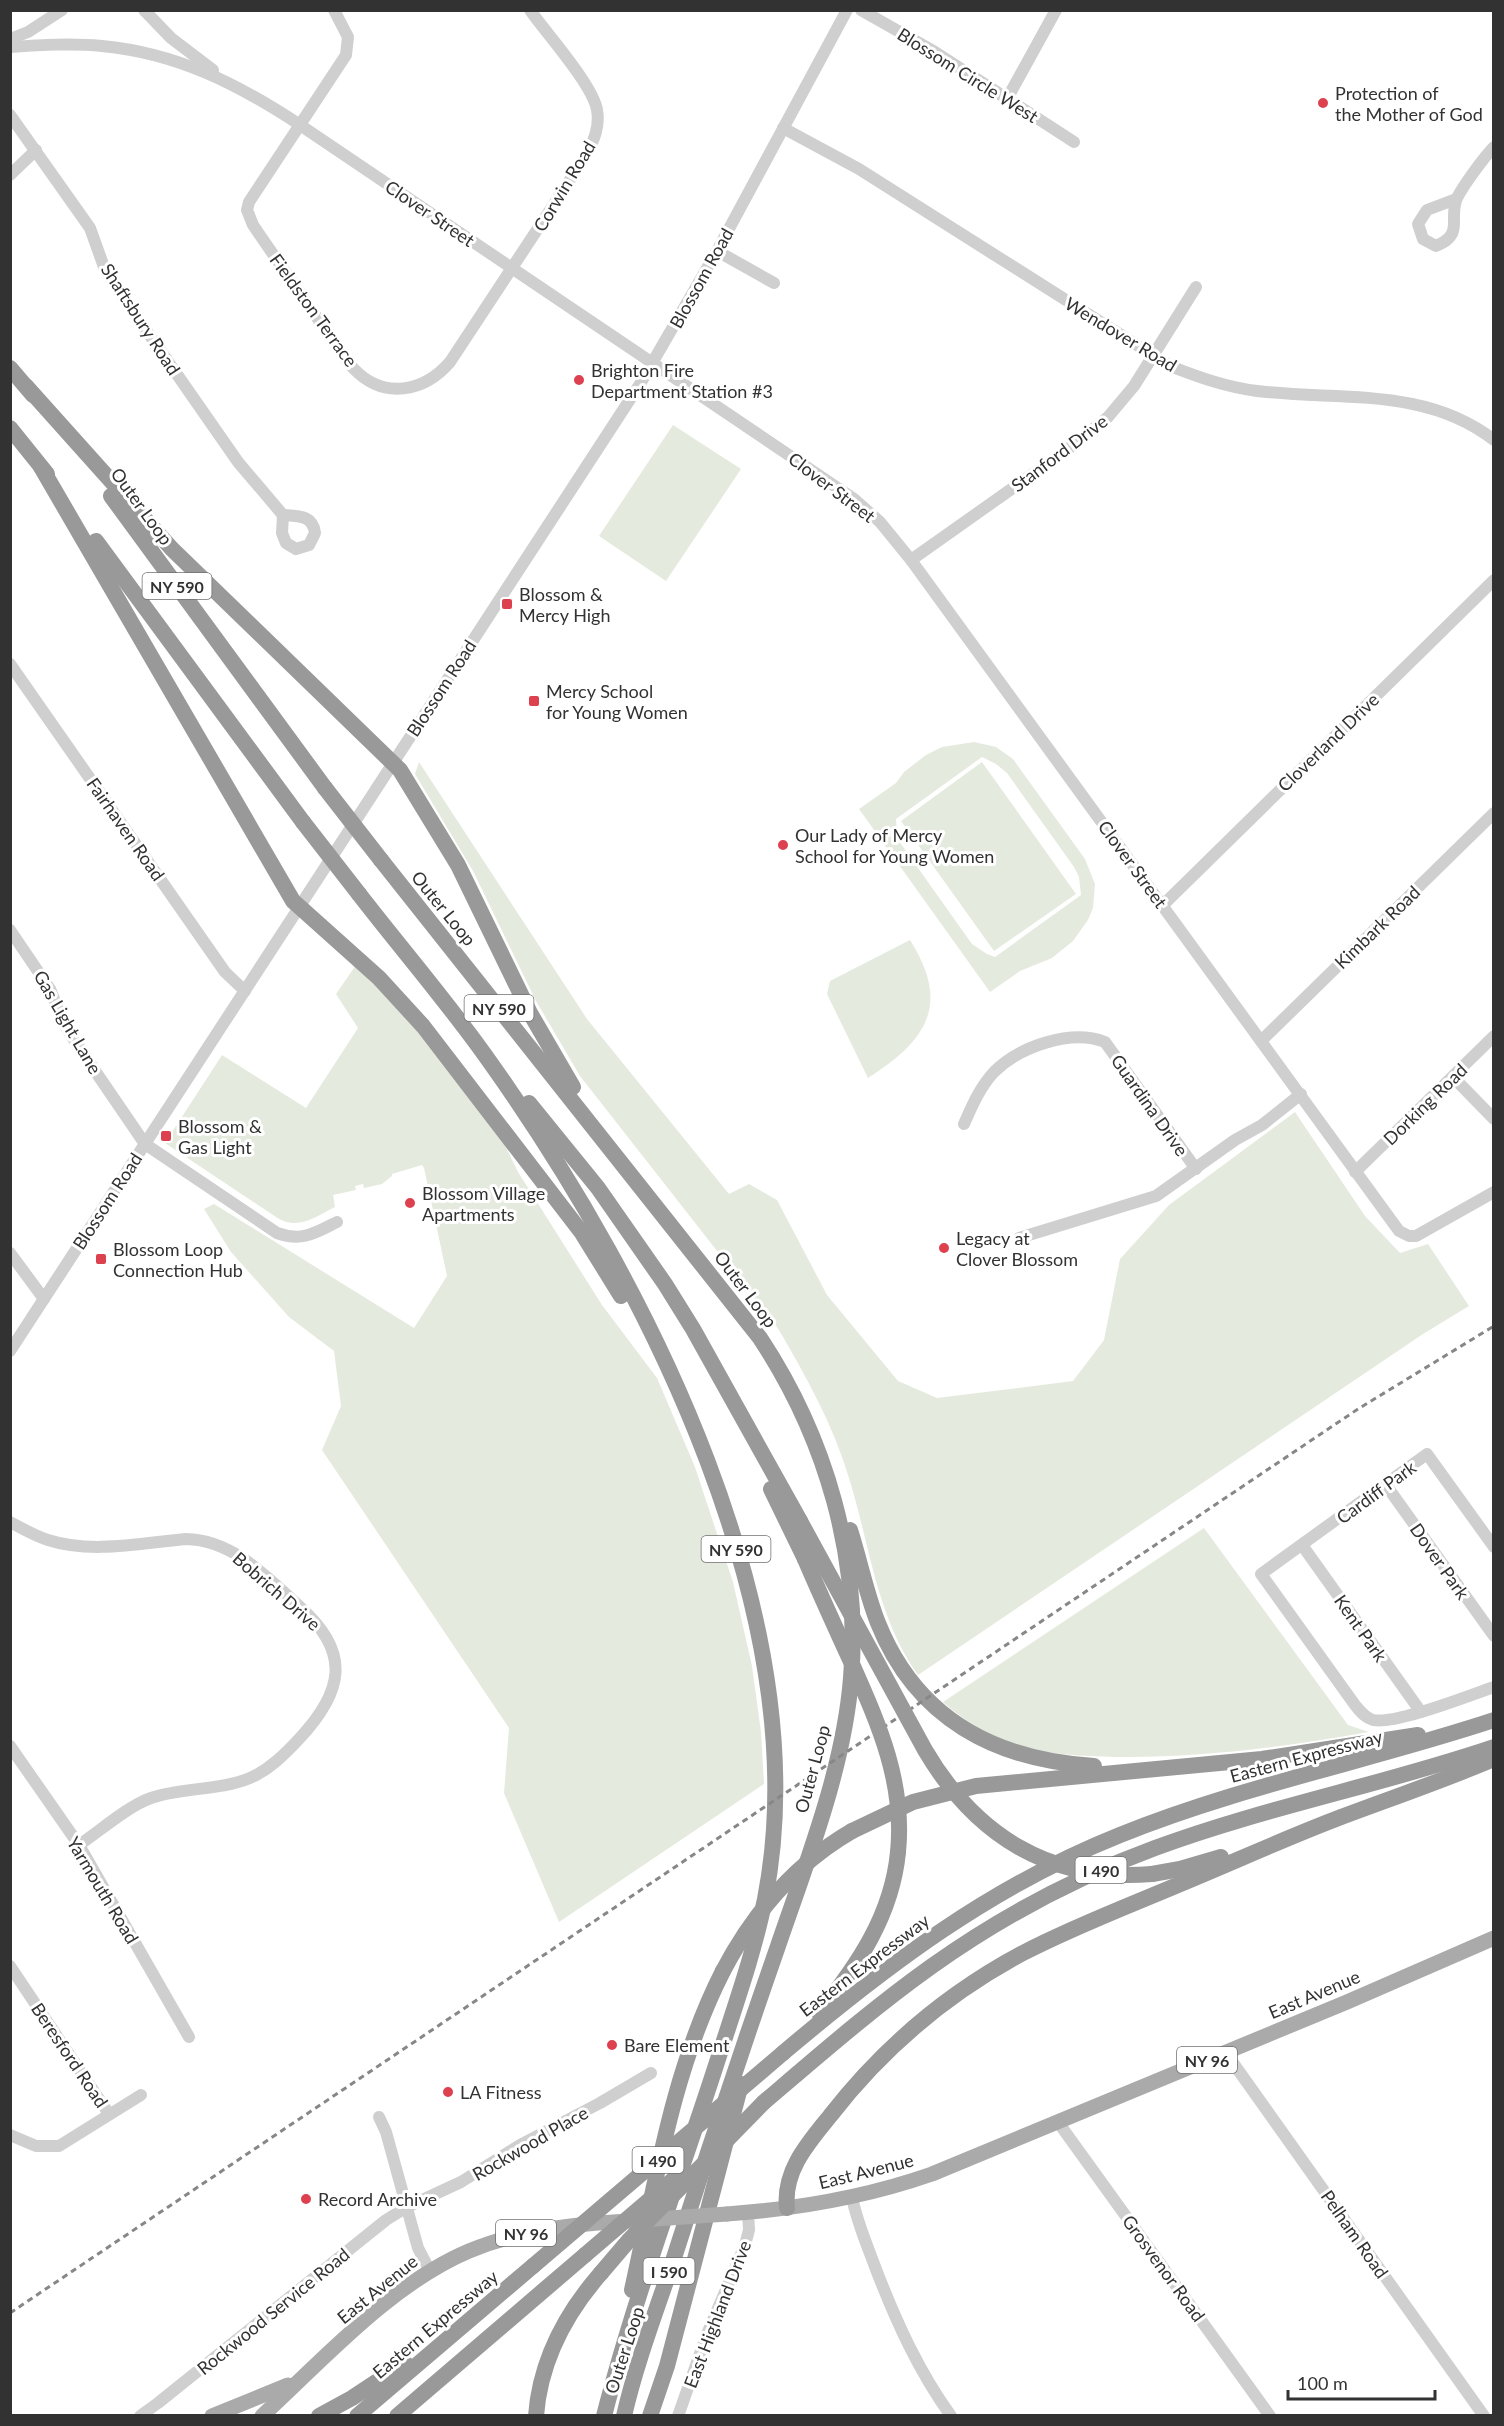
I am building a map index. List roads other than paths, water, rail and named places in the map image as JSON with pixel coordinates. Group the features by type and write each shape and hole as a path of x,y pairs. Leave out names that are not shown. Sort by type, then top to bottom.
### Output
{"highway":[{"name":"Outer Loop","path":"10,368 71,443 325,788 750,1324 784,1376 812,1432 829,1483 845,1553 851,1606 852,1668 847,1712 835,1765 787,1918 716,2127 624,2415"},
{"path":"26,387 157,534 393,762 407,780 458,865 546,1042 617,1156"},
{"name":"NY 590","path":"10,428 41,467"},
{"path":"41,467 290,897 299,908 364,963 402,1000 562,1207 613,1281 693,1426"},
{"name":"Outer Loop","path":"41,467 303,822 450,1007 503,1080 594,1223 641,1310 693,1426 724,1510 753,1614 769,1702 774,1792 770,1864 761,1916 744,1978 604,2415"},
{"path":"450,1007 572,1154 611,1205 671,1293 800,1521 925,1750 945,1782 967,1808 1003,1838 1050,1862 1095,1873 1152,1874 1196,1865 1335,1820"},
{"path":"716,1371 867,1698 889,1752 899,1802 898,1852 888,1900 866,1950 830,1999 783,2053"},
{"path":"812,1432 828,1464 840,1498 869,1597 883,1635 908,1677 935,1707 974,1735 1022,1755 1087,1766 1161,1768"},
{"path":"609,2397 671,2111 696,2033 723,1971 749,1928 775,1894 816,1856 852,1831 896,1809 958,1790 1005,1782 1262,1759 1425,1734 1494,1718"},
{"name":"Eastern Expressway","path":"357,2415 867,1983 932,1935 992,1898 1078,1853 1145,1825 1205,1804 1402,1749 1494,1718"},
{"name":"I 490","path":"397,2415 875,2009 933,1965 993,1926 1072,1883 1205,1830 1412,1773 1494,1747"},
{"path":"787,2208 787,2186 790,2174 832,2113 852,2088 893,2047 951,1998 1011,1960 1064,1933 1335,1820 1494,1759"},
{"path":"650,2415 667,2366 720,2160 787,1918"},
{"path":"536,2415 544,2373 556,2341 571,2312 630,2239 763,2103"},
{"path":"319,2415 368,2388 480,2311"}],"main road":[{"name":"East Avenue","path":"262,2415 381,2307 430,2271 469,2251 521,2234 567,2226 787,2208 852,2197 932,2174 1226,2053 1494,1938"},
{"path":"212,2415 276,2391 309,2373"}],"street":[{"path":"10,39 28,32 62,10"},
{"path":"144,10 171,38 229,82"},
{"name":"Fieldston Terrace","path":"334,10 348,37 346,55 249,202 248,216 350,364 372,383 391,389 409,389 428,382 450,362 513,269"},
{"name":"Corwin Road","path":"513,269 587,154 595,136 598,119 591,93 530,10"},
{"name":"Blossom Road","path":"10,1351 653,363 717,251 847,10"},
{"name":"Blossom Circle West","path":"861,10 935,52 1074,142"},
{"path":"1007,99 1056,10"},
{"name":"Clover Street","path":"10,47 100,45 132,50 175,60 229,82 300,125 854,499 879,522 911,560 1399,1231 1409,1236 1423,1233 1494,1192"},
{"name":"Shaftsbury Road","path":"10,115 90,228 114,284 238,462 283,515"},
{"name":"Wendover Road","path":"783,128 859,169 1152,357 1203,379 1232,387 1258,391 1386,399 1422,405 1461,419 1494,440"},
{"path":"1456,199 1494,147"},
{"path":"10,175 36,150"},
{"path":"717,251 774,283"},
{"name":"Stanford Drive","path":"911,560 1094,429 1124,399 1197,287"},
{"name":"Cloverland Drive","path":"1162,904 1494,580"},
{"name":"Fairhaven Road","path":"10,664 225,972 245,991"},
{"name":"Kimbark Road","path":"1261,1041 1494,813"},
{"name":"Gas Light Lane","path":"10,930 50,989 63,1022 76,1043 145,1144"},
{"name":"Dorking Road","path":"1355,1172 1494,1036"},
{"name":"Guardina Drive","path":"964,1124 977,1095 995,1071 1028,1049 1063,1038 1091,1037 1105,1042 1196,1169"},
{"path":"1453,1077 1494,1119"},
{"path":"1019,1238 1156,1196 1235,1140 1262,1125 1301,1094"},
{"path":"145,1144 277,1233 290,1238 304,1237 337,1222"},
{"path":"10,1253 44,1299"},
{"name":"Cardiff Park","path":"1421,1712 1374,1720 1361,1713 1261,1574 1427,1454 1494,1547"},
{"name":"Dover Park","path":"1386,1485 1494,1636"},
{"name":"Bobrich Drive","path":"10,1522 48,1540 69,1545 106,1546 186,1539 199,1539 222,1545 251,1564 317,1623 327,1636 334,1656 334,1682 327,1703 302,1736 266,1770 237,1783 149,1799 79,1845"},
{"name":"Kent Park","path":"1302,1545 1421,1712"},
{"path":"1421,1712 1494,1687"},
{"name":"Yarmouth Road","path":"10,1746 79,1845 189,2037"},
{"name":"Beresford Road","path":"10,1966 109,2114"},
{"name":"Pelham Road","path":"1226,2053 1484,2415"},
{"name":"Rockwood Place","path":"407,2207 461,2182 520,2145 651,2073"},
{"path":"10,2135 36,2146 59,2146 141,2095"},
{"path":"379,2117 386,2132 420,2254 430,2271"},
{"name":"Grosvenor Road","path":"1058,2122 1269,2415"},
{"path":"852,2197 859,2225 905,2341 924,2376 951,2415"},
{"name":"Rockwood Service Road","path":"140,2415 376,2228 407,2207"},
{"name":"East Highland Drive","path":"678,2415 707,2334 747,2241 748,2212"}],"railway":[{"path":"10,2313 1358,1409 1494,1326"}],"place":[{"name":"Protection of the Mother of God","path":"1323,103"},
{"name":"Brighton Fire Department Station #3","path":"579,380"},
{"name":"Blossom & Mercy High","path":"507,604"},
{"name":"Mercy School for Young Women","path":"534,701"},
{"name":"Our Lady of Mercy School for Young Women","path":"783,845"},
{"name":"Blossom & Gas Light","path":"166,1136"},
{"name":"Blossom Village Apartments","path":"410,1203"},
{"name":"Legacy at Clover Blossom","path":"944,1248"},
{"name":"Blossom Loop Connection Hub","path":"101,1259"},
{"name":"Bare Element","path":"612,2045"},
{"name":"LA Fitness","path":"448,2092"},
{"name":"Record Archive","path":"306,2199"}]}
